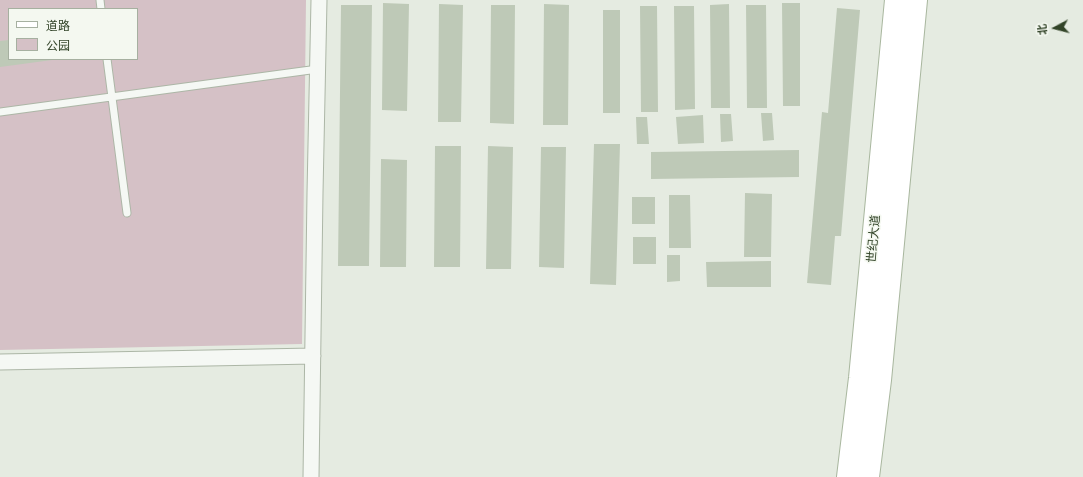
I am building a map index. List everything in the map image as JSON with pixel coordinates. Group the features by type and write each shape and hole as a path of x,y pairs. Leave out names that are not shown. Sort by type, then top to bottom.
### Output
{"main road":[{"name":"世纪大道","path":"848,477 861,371 896,0"},
{"name":"世纪大道","path":"868,477 880,380 916,0"}],"street":[{"path":"311,477 319,0"},
{"path":"0,362 313,356"}],"lane":[{"path":"107,60 127,213"},
{"path":"0,112 318,68"}],"green space":[{"path":"0,0 306,0 302,344 0,350"}],"building":[{"path":"383,3 409,4 407,111 382,110"},
{"path":"782,3 800,3 800,106 783,106"},
{"path":"439,4 463,5 461,122 438,122"},
{"path":"544,4 569,5 568,125 543,125"},
{"path":"729,4 730,108 711,108 710,5"},
{"path":"341,5 372,5 369,266 338,266"},
{"path":"491,5 515,5 514,124 490,123"},
{"path":"746,5 766,5 767,108 747,108"},
{"path":"640,6 657,6 658,112 641,112"},
{"path":"674,6 694,6 695,109 675,110"},
{"path":"837,8 860,10 841,236 835,236 831,285 807,283 822,112 828,113"},
{"path":"603,10 620,10 620,113 603,113"},
{"path":"8,40 8,60 52,60 0,67 0,41"},
{"path":"761,113 772,113 774,140 763,141"},
{"path":"720,114 731,114 733,141 721,142"},
{"path":"703,115 704,143 678,144 676,117"},
{"path":"636,117 647,117 649,144 637,144"},
{"path":"594,144 620,144 616,285 590,284"},
{"path":"435,146 461,146 460,267 434,267"},
{"path":"488,146 513,147 511,269 486,269"},
{"path":"541,147 566,147 564,268 539,267"},
{"path":"799,150 799,177 651,179 651,152"},
{"path":"381,159 407,160 406,267 380,267"},
{"path":"745,193 772,194 771,257 744,257"},
{"path":"669,195 690,195 691,248 669,248"},
{"path":"632,197 655,197 655,224 632,224"},
{"path":"633,237 656,237 656,264 633,264"},
{"path":"667,255 680,255 680,281 667,282"},
{"path":"771,261 771,287 707,287 706,262"}]}
